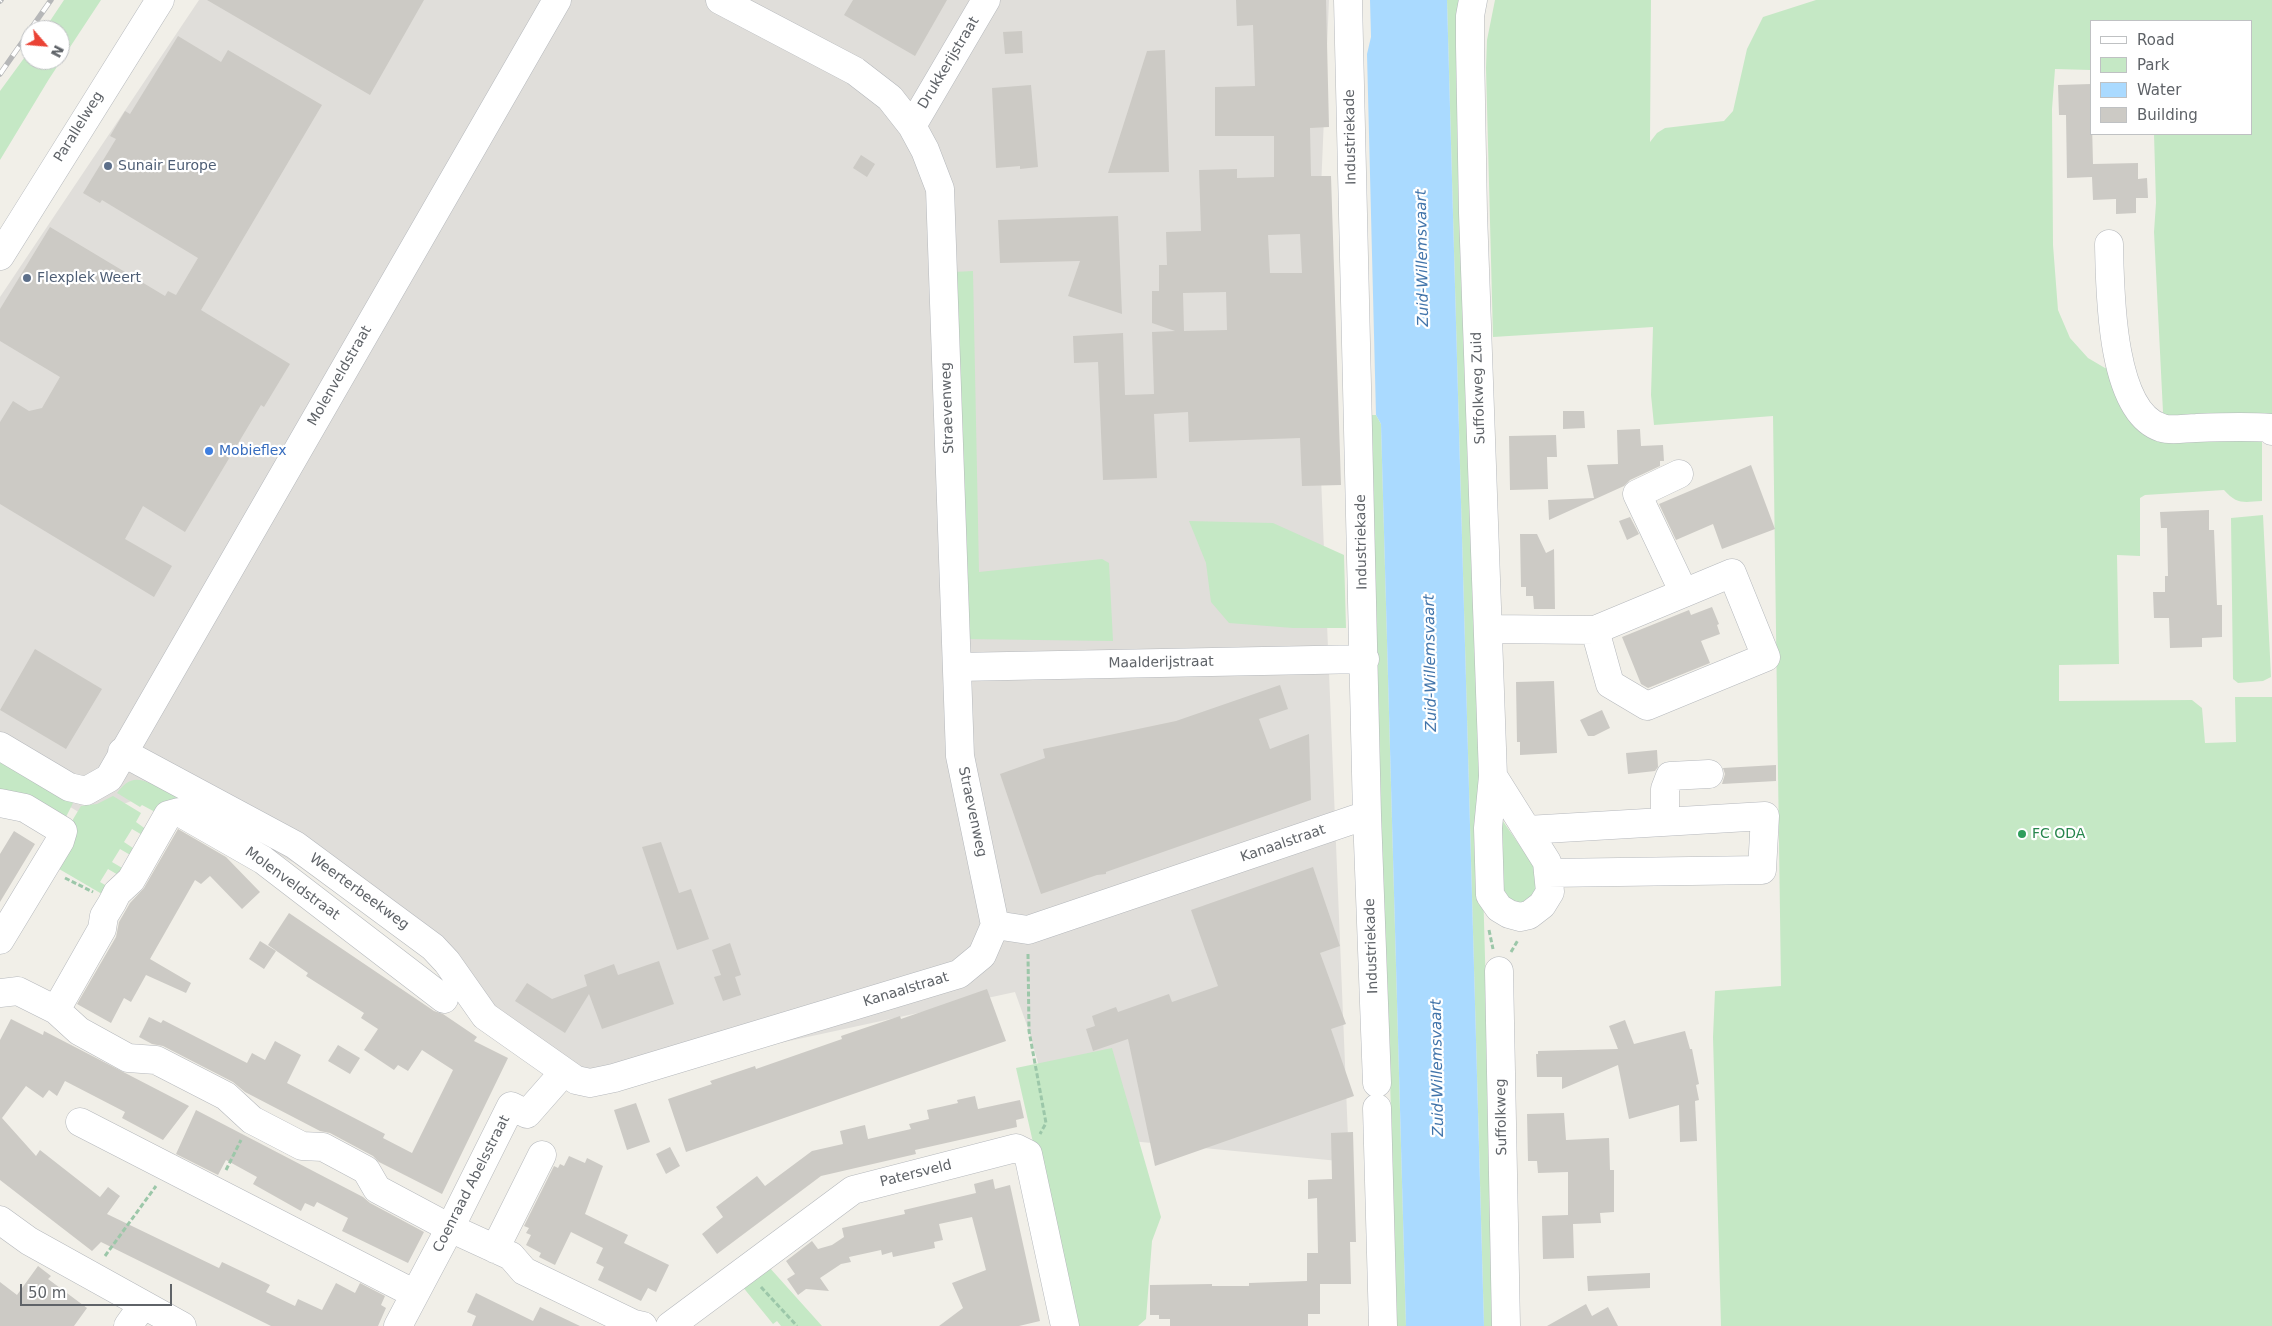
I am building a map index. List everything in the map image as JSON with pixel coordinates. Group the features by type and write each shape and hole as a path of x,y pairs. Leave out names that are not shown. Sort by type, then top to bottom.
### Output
{"street":[{"name":"Parallelweg","path":"0,256 160,0"},
{"name":"Molenveldstraat","path":"0,746 69,787 86,791 109,778 122,752 557,0"},
{"name":"Straevenweg","path":"720,0 855,71 890,98 912,126 925,150 940,189 960,756 996,925"},
{"name":"Drukkerijstraat","path":"912,126 986,0"},
{"name":"Industriekade","path":"1348,0 1365,659 1367,815 1377,1096 1382,1326"},
{"name":"Suffolkweg Zuid","path":"1473,0 1470,16 1473,213 1493,776 1488,828 1490,895 1499,908 1509,914 1520,917 1529,915"},
{"path":"2109,244 2113,324 2127,392 2136,409 2149,423 2164,429 2246,426 2272,430"},
{"path":"1679,474 1637,494 1684,593"},
{"path":"1488,629 1595,630 1732,574 1766,657 1646,706 1610,684 1595,630"},
{"name":"Maalderijstraat","path":"957,667 1365,659"},
{"name":"Weerterbeekweg","path":"122,752 295,845 428,943 447,962 485,1016 563,1073"},
{"path":"1665,822 1665,788 1670,776 1710,774"},
{"path":"1493,776 1547,862 1550,892 1542,905 1529,915"},
{"path":"0,803 25,808 62,831 60,841 0,940"},
{"name":"Molenveldstraat","path":"56,1010 102,928 104,916 117,893 131,880 168,815 179,812 263,860 444,999"},
{"name":"Kanaalstraat","path":"563,1073 576,1080 590,1083 614,1078 959,974 982,955 996,925 1028,930 1367,815"},
{"path":"1527,830 1765,816 1762,870 1548,873"},
{"name":"Suffolkweg","path":"1498,971 1506,1326"},
{"path":"0,993 18,991 56,1010 79,1031 128,1058 156,1060 226,1096 252,1120 302,1146 323,1147 366,1170 377,1189 450,1228 511,1256 524,1271 634,1324 643,1326"},
{"name":"Coenraad Abelsstraat","path":"398,1326 511,1106 527,1114 563,1073"},
{"path":"80,1122 415,1294"},
{"name":"Patersveld","path":"670,1326 853,1190 1016,1148 1028,1154"},
{"path":"1028,1154 1065,1326"},
{"path":"495,1248 542,1155"},
{"path":"0,1220 29,1241 90,1276 136,1316 182,1326"}],"path":[{"path":"45,867 112,903"},
{"path":"1498,971 1518,941 1529,915"},
{"path":"1028,930 1029,1030 1046,1123 1028,1154"},
{"path":"215,1191 252,1120"},
{"path":"90,1276 170,1168"},
{"path":"746,1269 797,1326"}],"shaded area":[{"path":"199,0 1329,0 1315,330 1349,1162 1058,1134 1029,1031 1015,992 586,1085 430,960 294,863 165,789 87,817 0,765 0,297"}],"green space":[{"path":"64,0 101,0 70,47 70,20 51,20"},
{"path":"1447,0 1459,0 1495,1326 1484,1326"},
{"path":"1495,0 1651,0 1650,142 1657,133 1665,128 1724,121 1733,111 1747,49 1763,17 1816,0 2272,0 2272,417 2161,420 2163,412 2154,232 2156,203 2154,135 2252,135 2252,20 2090,20 2090,70 2055,69 2052,109 2053,245 2058,310 2070,338 2088,358 2105,368 2114,363 2127,406 2140,422 2150,428 2162,433 2262,431 2262,501 2241,502 2224,490 2145,495 2140,498 2140,556 2117,555 2119,664 2059,665 2059,701 2192,700 2202,708 2205,743 2236,742 2235,697 2272,697 2272,1326 1721,1326 1713,1037 1715,991 1781,986 1773,416 1654,425 1651,395 1653,327 1493,337 1486,68 1487,40"},
{"path":"20,64 20,70 55,70 0,160 0,91"},
{"path":"973,271 979,572 1102,559 1109,563 1113,641 962,639 954,272"},
{"path":"1369,415 1376,415 1381,424 1406,1326 1393,1326 1391,1112 1390,1079 1386,1079"},
{"path":"2263,515 2271,677 2263,681 2238,683 2233,679 2231,518"},
{"path":"1189,521 1273,523 1344,555 1346,628 1293,628 1229,623 1211,602 1206,563"},
{"path":"0,758 75,799 63,823 0,793"},
{"path":"151,778 191,800 157,813 142,805 140,807 117,793 124,785 131,781 139,780 149,783"},
{"path":"113,796 141,813 136,822 147,830 144,836 132,829 124,842 136,850 132,856 120,849 112,862 124,869 120,876 108,869 100,882 112,889 107,897 54,866 69,826 81,806 97,804"},
{"path":"1498,814 1536,869 1538,892 1521,903 1512,903 1501,888"},
{"path":"1112,1048 1161,1217 1152,1241 1146,1319 1138,1326 1075,1326 1016,1068"},
{"path":"769,1267 822,1326 781,1326 777,1321 773,1324 742,1286"}],"water":[{"name":"Zuid-Willemsvaart","path":"1370,0 1447,0 1484,1326 1406,1326 1381,424 1376,415 1367,54 1371,37"}],"building":[{"path":"207,0 424,0 370,95"},
{"path":"853,0 947,0 915,56 844,15"},
{"path":"1236,0 1326,0 1329,127 1310,128 1311,176 1331,176 1341,485 1302,486 1300,438 1189,442 1188,412 1154,414 1157,478 1103,480 1098,362 1074,363 1073,336 1123,333 1125,395 1154,394 1152,332 1175,331 1152,323 1152,291 1159,291 1159,265 1167,265 1166,232 1201,231 1199,170 1237,169 1237,178 1274,177 1274,136 1215,136 1215,87 1255,86 1253,25 1237,26","holes":["1300,234 1302,273 1270,273 1268,235","1226,292 1227,330 1184,331 1183,293"]},
{"path":"1022,31 1023,53 1005,54 1003,32"},
{"path":"178,36 221,62 228,50 322,105 201,310 290,364 264,407 261,405 185,532 143,506 125,539 172,566 154,597 0,504 0,422 13,401 29,411 42,408 60,377 0,341 0,309 50,227 165,296 168,291 176,295 198,258 102,200 100,203 83,193 116,139 110,136 125,111 130,114"},
{"path":"1165,50 1169,172 1108,173 1147,51"},
{"path":"2090,84 2090,135 2092,135 2093,164 2138,163 2138,179 2147,178 2148,198 2136,198 2136,213 2116,214 2116,199 2093,200 2092,177 2067,178 2066,115 2059,115 2058,85"},
{"path":"1031,85 1038,167 1020,169 1020,166 996,168 992,88"},
{"path":"861,155 875,164 867,177 853,168"},
{"path":"1118,216 1122,314 1068,296 1080,261 1000,263 998,220"},
{"path":"1563,411 1584,411 1585,428 1563,429"},
{"path":"1640,429 1641,446 1663,445 1664,461 1660,461 1660,466 1630,480 1624,486 1549,520 1548,500 1594,498 1587,465 1618,464 1617,430"},
{"path":"1556,435 1557,457 1547,457 1548,489 1510,490 1509,436"},
{"path":"1751,465 1775,529 1722,549 1713,524 1676,540 1659,504"},
{"path":"2209,510 2209,530 2214,530 2217,605 2222,605 2222,637 2202,638 2202,647 2170,648 2169,618 2154,618 2153,592 2165,592 2165,576 2168,576 2167,528 2161,528 2160,512"},
{"path":"1630,517 1639,534 1627,540 1619,521"},
{"path":"1520,534 1537,534 1546,553 1554,549 1555,609 1534,609 1533,596 1526,596 1526,587 1521,587"},
{"path":"1712,607 1719,624 1717,625 1720,634 1701,641 1710,663 1648,688 1641,684 1622,637 1689,610 1691,615"},
{"path":"35,649 102,689 66,749 0,710"},
{"path":"1554,681 1557,753 1520,755 1520,742 1517,742 1516,682"},
{"path":"1280,685 1288,709 1259,719 1270,749 1309,734 1311,800 1106,872 1106,874 1097,875 1041,894 1000,774 1045,758 1043,749 1176,721"},
{"path":"1602,710 1610,728 1594,736 1588,736 1580,720"},
{"path":"1657,750 1658,767 1655,771 1628,774 1626,753"},
{"path":"1776,765 1776,781 1722,784 1725,774 1723,768"},
{"path":"178,829 226,857 260,892 242,909 210,876 201,884 195,880 150,959 191,983 186,993 146,975 131,1002 124,998 111,1023 77,1004 116,937 119,922 130,903 144,888"},
{"path":"14,831 35,844 0,902 0,854"},
{"path":"661,842 679,893 691,889 709,939 677,950 642,847"},
{"path":"1313,867 1340,946 1320,953 1346,1024 1331,1029 1354,1096 1155,1166 1128,1039 1093,1051 1086,1029 1095,1026 1092,1016 1116,1007 1118,1012 1169,994 1172,1002 1218,986 1191,910"},
{"path":"289,913 434,1011 443,1014 477,1037 474,1041 508,1058 442,1194 379,1162 373,1156 330,1133 320,1131 245,1092 233,1082 163,1046 152,1044 139,1037 149,1017 161,1023 163,1020 247,1063 252,1053 265,1060 275,1041 301,1055 287,1083 385,1134 383,1138 412,1153 453,1070 422,1050 408,1071 398,1065 394,1070 364,1050 378,1029 361,1018 364,1013 306,976 308,973 268,945"},
{"path":"260,941 276,951 264,969 249,959"},
{"path":"730,943 741,975 735,977 741,995 723,1001 714,977 721,975 712,950"},
{"path":"659,961 674,1004 602,1029 589,994 565,1033 515,1001 527,983 552,999 587,986 584,975 614,964 618,975"},
{"path":"987,989 1006,1041 686,1152 668,1099 712,1084 710,1081 755,1066 756,1069 842,1039 841,1036 900,1016 901,1019"},
{"path":"11,1019 43,1035 44,1031 189,1106 163,1140 122,1118 125,1112 65,1081 57,1096 49,1090 43,1098 26,1086 2,1118 36,1156 40,1150 100,1197 108,1187 120,1196 107,1214 219,1268 222,1262 260,1280 270,1285 266,1292 295,1306 298,1299 322,1310 336,1283 355,1293 360,1283 385,1296 381,1305 386,1308 378,1326 271,1326 101,1242 92,1251 0,1180 0,1040"},
{"path":"1625,1020 1634,1044 1685,1031 1690,1049 1692,1049 1699,1084 1696,1085 1699,1100 1695,1101 1697,1141 1680,1142 1679,1105 1629,1119 1618,1065 1562,1089 1562,1077 1537,1077 1536,1054 1538,1054 1538,1051 1618,1049 1609,1026"},
{"path":"338,1045 360,1058 350,1074 328,1061"},
{"path":"975,1096 978,1109 1020,1100 1024,1118 1016,1120 1017,1127 915,1150 916,1154 821,1176 717,1254 702,1234 723,1217 716,1207 757,1176 765,1186 812,1151 843,1144 840,1131 865,1125 868,1139 911,1129 909,1124 929,1119 927,1110 958,1103 957,1100"},
{"path":"636,1103 650,1142 627,1150 614,1110"},
{"path":"196,1110 363,1197 370,1203 424,1232 408,1263 342,1231 348,1218 317,1202 314,1207 305,1203 301,1211 253,1184 257,1177 226,1160 218,1175 176,1154"},
{"path":"1564,1113 1566,1140 1609,1138 1610,1170 1614,1170 1614,1212 1600,1213 1601,1223 1573,1224 1574,1258 1543,1259 1542,1216 1568,1215 1568,1172 1538,1173 1537,1161 1528,1161 1527,1114"},
{"path":"1353,1132 1356,1242 1350,1242 1351,1284 1320,1284 1320,1314 1308,1314 1308,1326 1170,1326 1170,1319 1159,1319 1159,1315 1150,1315 1150,1285 1212,1284 1212,1286 1249,1286 1249,1283 1307,1281 1307,1253 1318,1253 1317,1198 1308,1199 1308,1180 1332,1179 1331,1133"},
{"path":"670,1147 680,1166 666,1174 656,1154"},
{"path":"569,1156 585,1163 587,1158 603,1166 585,1214 628,1235 624,1243 669,1265 656,1292 648,1288 641,1301 598,1280 604,1267 596,1263 603,1248 571,1232 555,1265 539,1257 541,1253 526,1245 531,1235 526,1233 529,1228 524,1226 554,1166 558,1168 560,1164 564,1166"},
{"path":"993,1179 995,1189 1010,1185 1040,1321 1019,1326 939,1326 963,1308 952,1283 986,1270 972,1217 939,1224 943,1240 934,1242 935,1248 893,1257 892,1252 882,1255 881,1250 849,1257 851,1262 841,1264 820,1278 829,1291 806,1289 798,1295 787,1279 795,1274 786,1261 812,1241 818,1249 832,1245 844,1237 842,1228 905,1214 904,1210 976,1193 974,1184"},
{"path":"38,1266 51,1276 48,1279 87,1308 74,1326 0,1326 0,1282 17,1295"},
{"path":"1650,1273 1650,1288 1588,1291 1587,1276"},
{"path":"476,1293 533,1321 540,1307 580,1326 472,1326 476,1316 467,1312"},
{"path":"1586,1304 1592,1316 1608,1307 1618,1326 1547,1326"}],"railway":[{"path":"37,20 51,0"},
{"path":"0,74 20,45"}],"place":[{"name":"Sunair Europe","path":"108,166"},
{"name":"Flexplek Weert","path":"27,278"},
{"name":"Mobieflex","path":"209,451"},
{"name":"FC ODA","path":"2022,834"}]}
